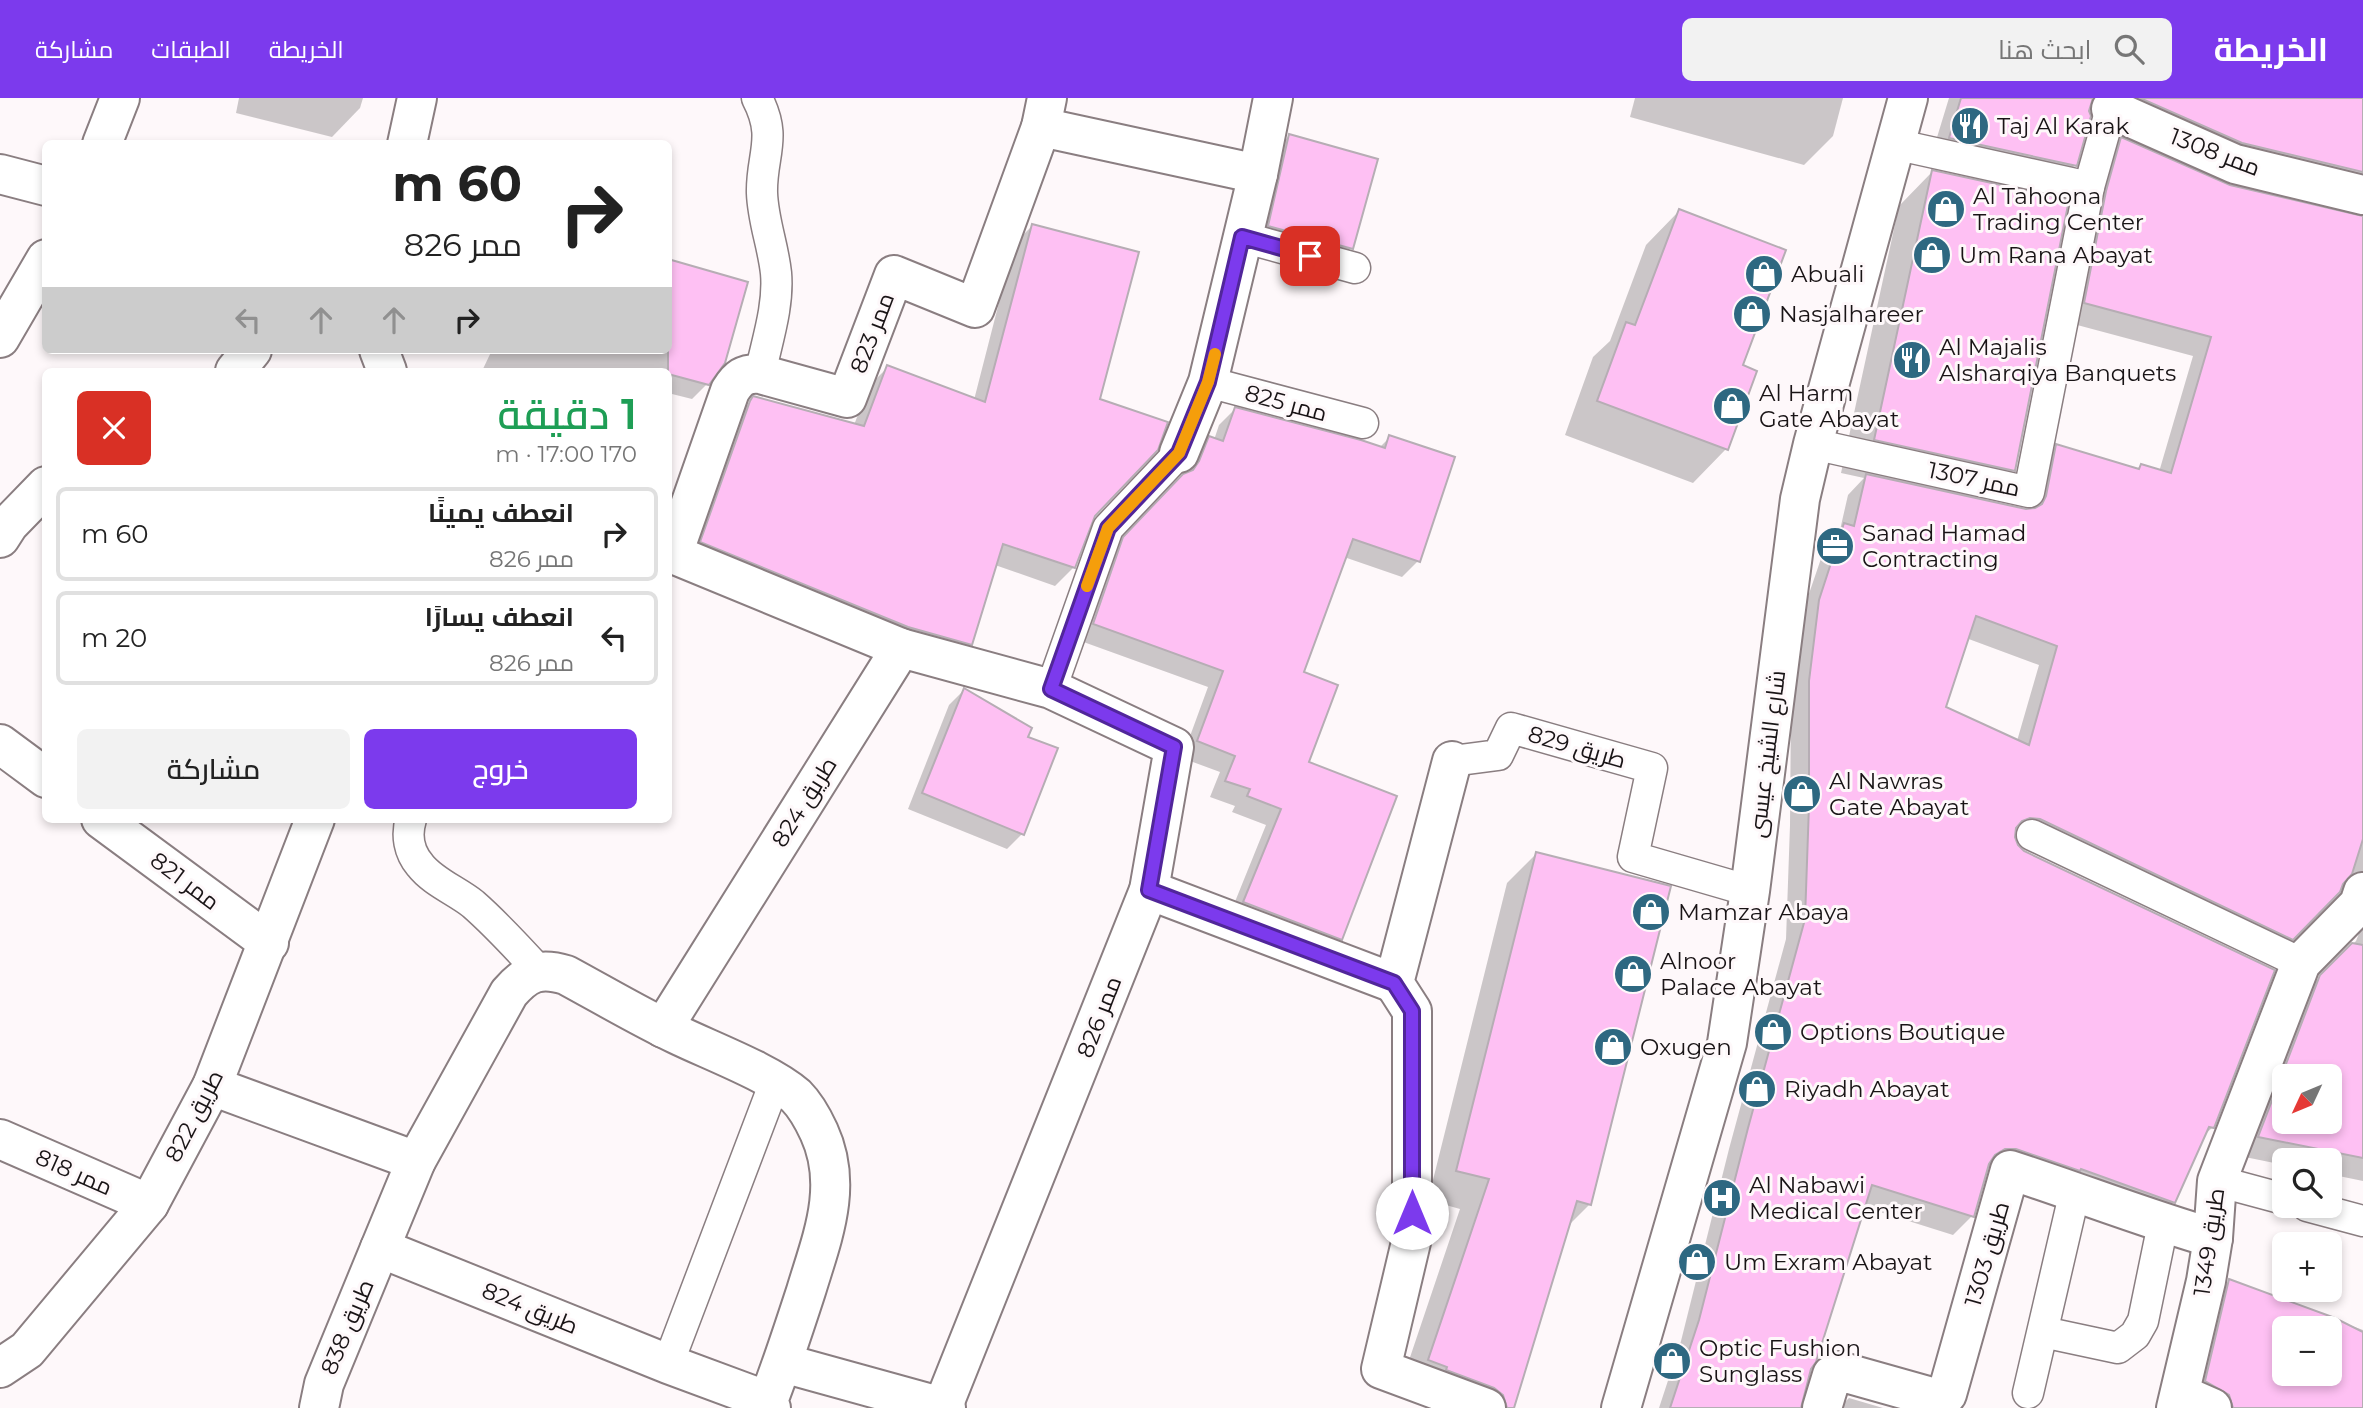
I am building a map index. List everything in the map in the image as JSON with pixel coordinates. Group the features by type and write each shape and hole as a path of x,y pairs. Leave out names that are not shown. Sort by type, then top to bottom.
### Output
{"street":[{"path":"104,140 120,98"},
{"path":"408,140 417,98"},
{"path":"1179,453 1208,382 1258,174 1273,98"},
{"name":"شارع الشيخ عيسى","path":"1622,1408 1727,1043 1750,891 1800,499 1908,98"},
{"name":"ممر 1308","path":"2113,103 2235,164 2363,195"},
{"path":"1044,113 1258,174"},
{"name":"ممر 823","path":"760,374 847,398 894,275 975,308 1044,113"},
{"path":"0,173 42,185"},
{"path":"0,338 42,266"},
{"path":"237,368 249,354"},
{"path":"672,550 730,391 737,380 748,373 760,374"},
{"path":"3,527 42,490"},
{"path":"672,553 901,648 1051,689"},
{"name":"طريق 824","path":"663,1028 901,648"},
{"name":"ممر 826","path":"944,1407 1149,890 1174,747 1051,689"},
{"path":"0,744 42,775"},
{"name":"طريق 829","path":"1394,983 1452,761"},
{"name":"ممر 821","path":"106,823 269,943"},
{"name":"طريق 822","path":"0,1368 27,1350 149,1205 212,1086 314,823"},
{"path":"1149,890 1394,983 1412,1011 1412,1238 1381,1369 1486,1408"},
{"name":"طريق 1349","path":"2189,1403 2213,1238 2217,1181 2301,963 2359,904 2363,892"},
{"path":"380,1248 416,1161 509,993 522,978 539,971"},
{"name":"طريق 824","path":"380,1248 769,1405 828,1221 830,1170 825,1144 813,1118 796,1097 775,1082 663,1028 566,975 539,971"},
{"path":"212,1086 416,1161"},
{"name":"ممر 818","path":"0,1139 149,1205"},
{"name":"طريق 1303","path":"1822,1408 1832,1375 1839,1371 1935,1398 1947,1394 2010,1170 2163,1224 2213,1238"},
{"name":"طريق 838","path":"319,1408 324,1384 380,1248"},
{"path":"783,1363 944,1407"}],"lane":[{"path":"757,98 764,111 768,135 762,189 764,222 773,251 777,294 760,374"},
{"name":"ممر 1307","path":"1813,443 2029,492 2089,187 2113,103"},
{"path":"1894,144 2089,187"},
{"path":"1242,237 1355,268"},
{"name":"ممر 825","path":"1208,382 1363,423"},
{"path":"1051,689 1108,528 1179,453"},
{"name":"طريق 829","path":"1452,761 1498,755 1511,728 1652,768 1633,856 1750,891"},
{"path":"411,823 409,839 412,852 421,867 472,903 506,934 539,971"},
{"path":"2032,835 2301,963"},
{"path":"668,1364 775,1082"},
{"path":"2217,1181 2272,1196"},
{"path":"2028,1393 2075,1191"},
{"path":"2342,1215 2363,1221"},
{"path":"2043,1332 2118,1348 2127,1342 2143,1321 2163,1224"}],"building":[{"path":"1961,98 2093,98 2089,111 2091,116 2077,166 1949,138"},
{"path":"2140,98 2363,98 2363,172 2242,143"},
{"path":"1289,134 1378,159 1353,249 1268,226"},
{"path":"2121,137 2230,185 2363,216 2363,839 2352,874 2340,892 2293,940 2040,819 2022,821 2016,828 2015,837 2024,851 2275,970 2214,1128 2209,1127 2175,1203 2016,1149 2005,1149 1995,1155 1989,1164 1974,1217 1872,1185 1816,1362 1811,1369 1801,1408 1670,1408 1699,1320 1805,919 1809,681 1819,600 1844,523 1854,526 1866,474 2026,509 2042,504 2046,496 2056,444 2139,469 2141,464 2171,473 2211,337 2084,303 2106,191","holes":["1976,616 2057,646 2029,745 1946,707"]},
{"path":"1932,170 2069,200 2015,471 1874,440"},
{"path":"1679,209 1786,250 1743,365 1757,371 1728,450 1597,401 1626,322 1635,325"},
{"path":"1032,224 1139,252 1100,399 1168,422 1158,450 1095,516 1075,568 1003,544 972,645 908,627 700,542 753,396 864,426 887,365 985,402"},
{"path":"672,260 748,282 725,363 709,385 672,375 672,368 668,368 668,354 672,354"},
{"path":"1235,407 1385,448 1389,435 1455,457 1420,562 1353,539 1304,672 1338,685 1309,762 1397,796 1342,940 1243,902 1281,809 1247,796 1250,789 1225,781 1235,756 1197,741 1223,671 1093,624 1123,537 1183,474 1193,470 1209,436 1223,441"},
{"path":"964,688 1032,728 1028,737 1058,748 1024,835 922,793"},
{"path":"1536,852 1671,886 1591,1205 1577,1201 1514,1408 1507,1408 1503,1395 1494,1388 1446,1370 1447,1367 1428,1360 1489,1179 1456,1171"},
{"path":"2352,943 2363,945 2363,1158 2342,1154 2342,1148 2313,1148 2258,1137 2272,1100 2272,1134 2342,1134 2342,1064 2286,1064 2320,975"},
{"path":"2229,1279 2272,1295 2272,1302 2292,1302 2330,1316 2272,1316 2272,1386 2342,1386 2342,1322 2363,1332 2363,1408 2233,1408 2229,1395 2205,1381"}],"slow traffic":[{"path":"1087,586 1108,528 1179,453 1208,382 1215,354"}],"place":[{"name":"Taj Al Karak","path":"1970,126"},
{"name":"Al Tahoona Trading Center","path":"1946,209"},
{"name":"Um Rana Abayat","path":"1932,255"},
{"name":"Abuali","path":"1764,274"},
{"name":"Nasjalhareer","path":"1752,314"},
{"name":"Al Majalis Alsharqiya Banquets","path":"1912,360"},
{"name":"Al Harm Gate Abayat","path":"1732,406"},
{"name":"Sanad Hamad Contracting","path":"1835,546"},
{"name":"Al Nawras Gate Abayat","path":"1802,794"},
{"name":"Mamzar Abaya","path":"1651,912"},
{"name":"Alnoor Palace Abayat","path":"1633,974"},
{"name":"Options Boutique","path":"1773,1032"},
{"name":"Oxugen","path":"1613,1047"},
{"name":"Riyadh Abayat","path":"1757,1089"},
{"name":"Al Nabawi Medical Center","path":"1722,1198"},
{"name":"Um Exram Abayat","path":"1697,1262"},
{"name":"Optic Fushion Sunglass","path":"1672,1361"}],"route":[{"path":"1310,256 1242,237 1208,382 1179,453 1108,528 1051,689 1174,747 1149,890 1394,983 1412,1011 1412,1213"}]}
